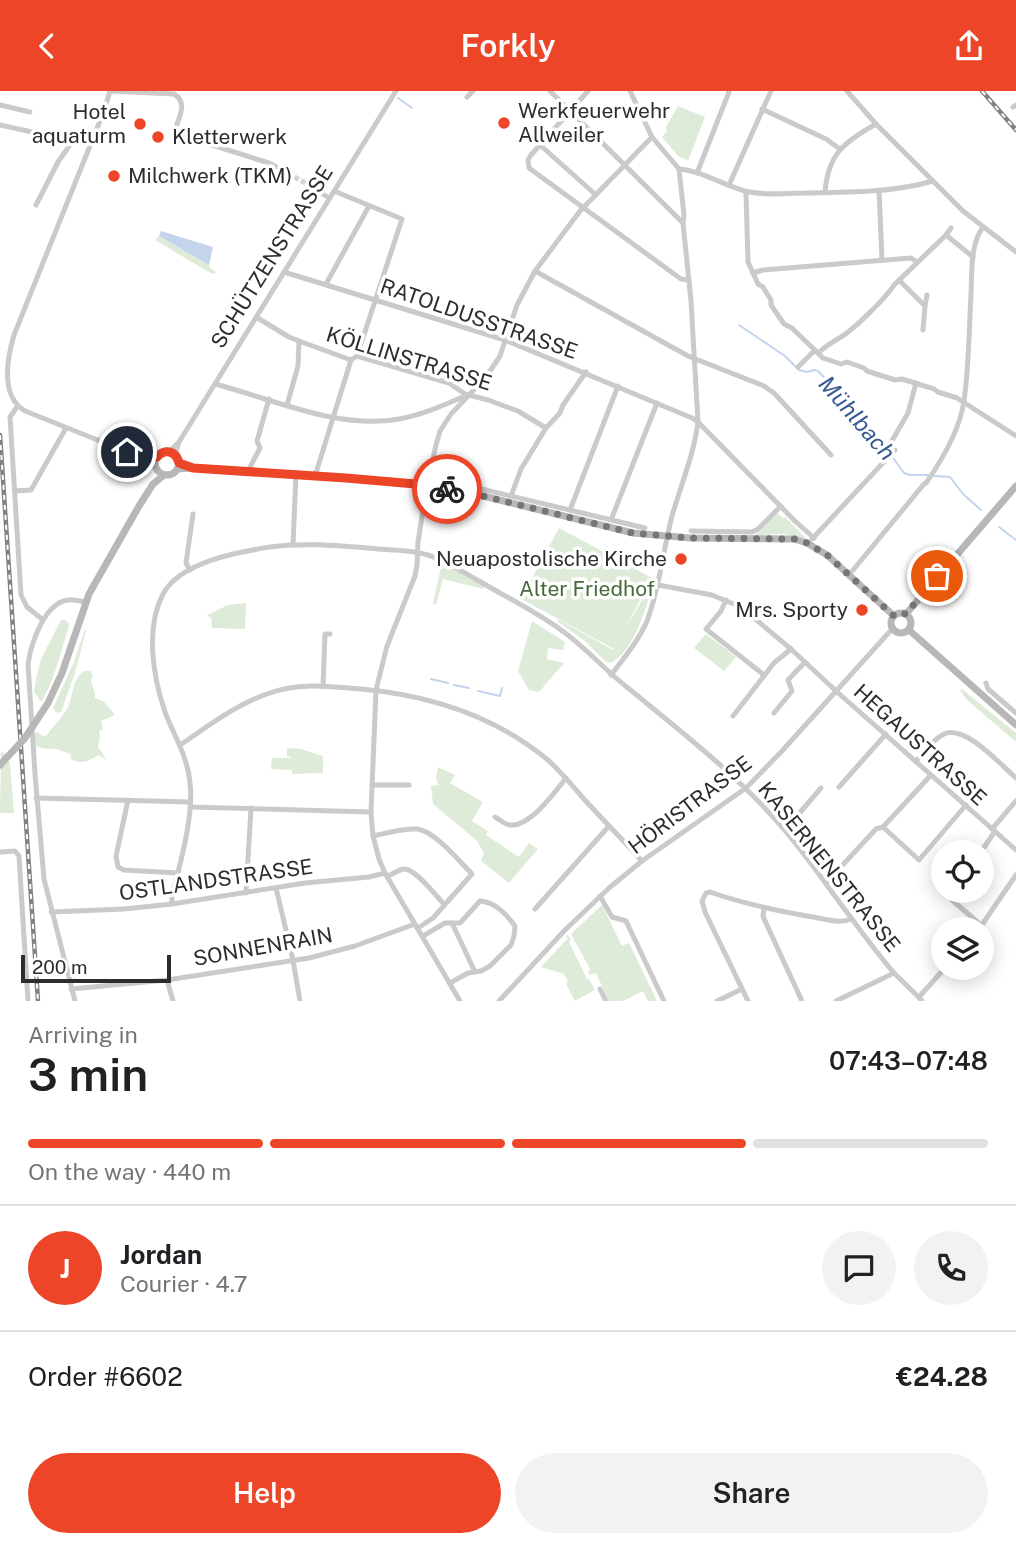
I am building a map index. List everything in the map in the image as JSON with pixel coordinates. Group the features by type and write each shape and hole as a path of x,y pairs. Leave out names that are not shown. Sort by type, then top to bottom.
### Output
{"main road":[{"path":"0,765 25,738 48,703 62,673 85,602 153,484 161,453 193,468 427,485 633,533 666,537 810,540 894,616"},
{"path":"158,466 170,475 175,460"},
{"path":"906,614 1016,486"},
{"path":"906,614 911,621 909,630 901,633 893,628 891,622 894,616 906,614"},
{"path":"909,630 1016,725"}],"street":[{"path":"158,466 18,407 8,383 8,354 14,335 110,91 170,93 179,96 182,105 174,133 269,163 288,173"},
{"name":"SCHÜTZENSTRASSE","path":"175,460 179,442 396,91"},
{"path":"467,97 473,91"},
{"path":"550,91 683,223"},
{"path":"588,91 540,145 528,163 533,171 681,279 689,280"},
{"path":"611,675 647,621 658,585 666,537 698,422 679,169 652,137 630,91"},
{"path":"729,185 771,91"},
{"path":"848,91 876,124 963,211 1016,252"},
{"path":"697,173 729,92"},
{"path":"0,105 30,111"},
{"path":"762,110 826,139 840,149"},
{"path":"825,192 826,173 840,149 876,124"},
{"path":"0,125 73,141"},
{"path":"36,205 58,162 80,131 95,133"},
{"path":"460,1001 386,875 373,836 371,812 376,690 387,646 413,584 427,485 440,432 451,414 480,385 500,356 517,305 535,271 583,207 652,137"},
{"path":"540,145 596,195"},
{"path":"679,169 746,192 769,194 879,190 914,187 933,181"},
{"path":"315,189 329,198"},
{"path":"879,190 882,260"},
{"path":"315,476 402,219 334,191"},
{"path":"746,192 748,262 758,284 763,287 771,300 771,306 784,324 792,328 823,358 864,367 867,371 916,383 957,398 1016,436"},
{"path":"326,284 369,206"},
{"path":"849,575 928,480 959,423 964,403 973,257 978,233 983,227"},
{"path":"798,367 817,351 844,335 888,294 951,228"},
{"path":"946,235 973,257"},
{"path":"754,273 763,270 911,258 917,262"},
{"path":"535,271 694,358 764,386 774,393 831,455"},
{"name":"RATOLDUSSTRASSE","path":"284,272 505,340 692,418 781,506 810,540"},
{"path":"899,280 925,306"},
{"path":"923,330 927,295"},
{"name":"KÖLLINSTRASSE","path":"256,317 299,341 449,383 468,395 518,411 546,428"},
{"path":"287,405 298,366 299,341"},
{"path":"511,496 521,469 586,372"},
{"path":"810,540 895,450 889,446 908,413 916,383"},
{"path":"215,384 333,418 367,422 400,419 468,395"},
{"path":"570,510 618,386"},
{"path":"248,471 260,447 257,441 269,400"},
{"path":"611,520 657,403"},
{"path":"18,407 10,417 21,595 27,607 43,620"},
{"path":"15,491 31,490 66,428"},
{"path":"293,545 296,474"},
{"path":"440,479 645,528"},
{"path":"691,531 752,532 781,506"},
{"path":"190,570 186,563 193,514"},
{"name":"KASERNENSTRASSE","path":"172,904 190,805 190,781 185,757 159,692 154,629 163,594 170,584 190,570 214,560 260,549 293,545 418,552 440,559 552,624 706,751 746,788 785,830 894,973 920,999"},
{"name":"HEGAUSTRASSE","path":"658,585 712,596 741,607 1016,850"},
{"path":"75,1001 43,872 29,664 35,635 51,610 69,599 85,602"},
{"path":"726,600 721,611 706,629 764,674"},
{"name":"HÖRISTRASSE","path":"499,1001 600,896 642,861 746,788 893,628"},
{"path":"323,685 325,634 330,634"},
{"path":"733,716 764,674 791,649"},
{"path":"774,713 792,691 788,680 805,662"},
{"path":"986,683 988,689 1016,713"},
{"path":"180,745 243,704 294,687 323,685 376,690 447,705 487,721 534,750 566,778 642,861"},
{"path":"916,761 942,735 955,733 970,738 1016,778"},
{"path":"839,787 886,734"},
{"path":"826,883 876,829 883,827 932,775"},
{"path":"495,817 512,825 526,819 544,805 566,778"},
{"path":"372,785 409,785"},
{"path":"785,830 821,788"},
{"path":"36,798 371,812"},
{"path":"128,800 116,856 118,867 124,870 178,873"},
{"path":"988,840 1016,801"},
{"path":"883,827 919,860 966,806"},
{"path":"246,893 251,809"},
{"path":"535,909 609,826"},
{"path":"373,836 410,829 423,830 433,836 472,874 433,918 417,926"},
{"path":"0,852 15,851 19,856 28,1001"},
{"name":"OSTLANDSTRASSE","path":"51,912 172,904 305,883 386,875 403,869 410,870 444,904"},
{"path":"987,917 1016,875"},
{"path":"276,888 300,1001"},
{"path":"1008,888 1016,893"},
{"path":"748,1001 705,912 702,901 706,894 710,891 764,908 841,922 851,919"},
{"path":"600,896 611,917 626,921 664,1001"},
{"path":"423,936 445,923 460,923 482,900 496,907 515,926 511,945 490,966 481,971 467,973 450,983"},
{"path":"955,903 970,917"},
{"path":"764,908 765,921 802,1001"},
{"path":"452,923 475,972"},
{"name":"SONNENRAIN","path":"71,989 167,981 293,960 355,946 417,926"},
{"path":"836,1001 894,973"},
{"path":"920,999 935,980"},
{"path":"167,981 173,1001"},
{"path":"600,989 606,1001"},
{"path":"717,1001 742,989"}],"green space":[{"path":"678,106 705,117 688,161 678,156 662,137"},
{"path":"159,236 209,265 216,272 214,274 207,271 155,240"},
{"path":"777,513 785,517 807,539 785,534 755,535"},
{"name":"Alter Friedhof","path":"559,528 652,578 624,630 648,590 650,595 636,633 618,659 610,663 557,621 614,649 521,599"},
{"path":"442,562 485,586 483,589 443,579 436,605 433,604"},
{"path":"246,603 245,629 212,628 211,618 207,615 228,605"},
{"path":"61,620 68,622 69,626 51,683 40,701 34,692 36,678 41,659"},
{"path":"532,621 565,642 563,650 548,648 547,659 564,663 539,692 529,690 518,671"},
{"path":"85,629 75,673 61,712 56,713 53,708 74,662"},
{"path":"706,634 736,657 724,671 694,648"},
{"path":"84,671 90,671 93,675 91,682 95,698 104,702 115,715 101,721 103,729 99,731 98,747 107,760 98,755 78,762 71,759 70,754 36,746 33,736 37,732 41,736 47,735 62,716 70,702 76,681"},
{"path":"960,690 1016,733 1016,742 966,699"},
{"path":"287,748 323,756 323,773 292,774 292,768 271,769 272,758 292,758 287,756"},
{"path":"1,752 5,753 10,764 14,813 0,813"},
{"path":"438,767 455,775 450,783 483,802 472,821 488,831 486,835 519,857 529,843 538,849 509,883 481,861 484,853 477,841 433,804 431,786 438,785"},
{"path":"602,905 622,946 629,943 657,1001 648,1001 643,991 623,1001 609,1001 596,973 590,975 590,969 571,934"},
{"path":"568,935 587,979 595,990 575,1001 564,974 541,967 567,939 569,941 566,936"}],"water":[{"path":"161,231 213,247 209,265 159,236"}],"waterway":[{"name":"Mühlbach","path":"398,98 412,108"},
{"name":"Mühlbach","path":"739,325 785,356 799,370 818,371 865,427 866,433 886,448 904,473 928,475"},
{"name":"Mühlbach","path":"934,476 950,477 963,494 981,510"},
{"name":"Mühlbach","path":"999,527 1016,540"},
{"path":"431,679 448,683"},
{"path":"454,685 469,688"},
{"path":"478,691 500,696 502,688"}],"tunnel":[{"path":"288,173 315,189"}],"railway":[{"path":"982,91 1016,130"},
{"path":"0,435 38,1001"}],"way so far":[{"path":"447,489 633,533 666,537 800,540 827,555 894,616 906,614 937,576"}],"place":[{"name":"Werkfeuerwehr Allweiler","path":"504,123"},
{"name":"Hotel aquaturm","path":"140,124"},
{"name":"Kletterwerk","path":"158,137"},
{"name":"Milchwerk (TKM)","path":"114,176"},
{"name":"Neuapostolische Kirche","path":"681,559"},
{"name":"Mrs. Sporty","path":"862,610"}],"route":[{"path":"127,452 138,456 157,457 163,452 169,452 175,455 179,463 193,468 346,478 447,489"}]}
